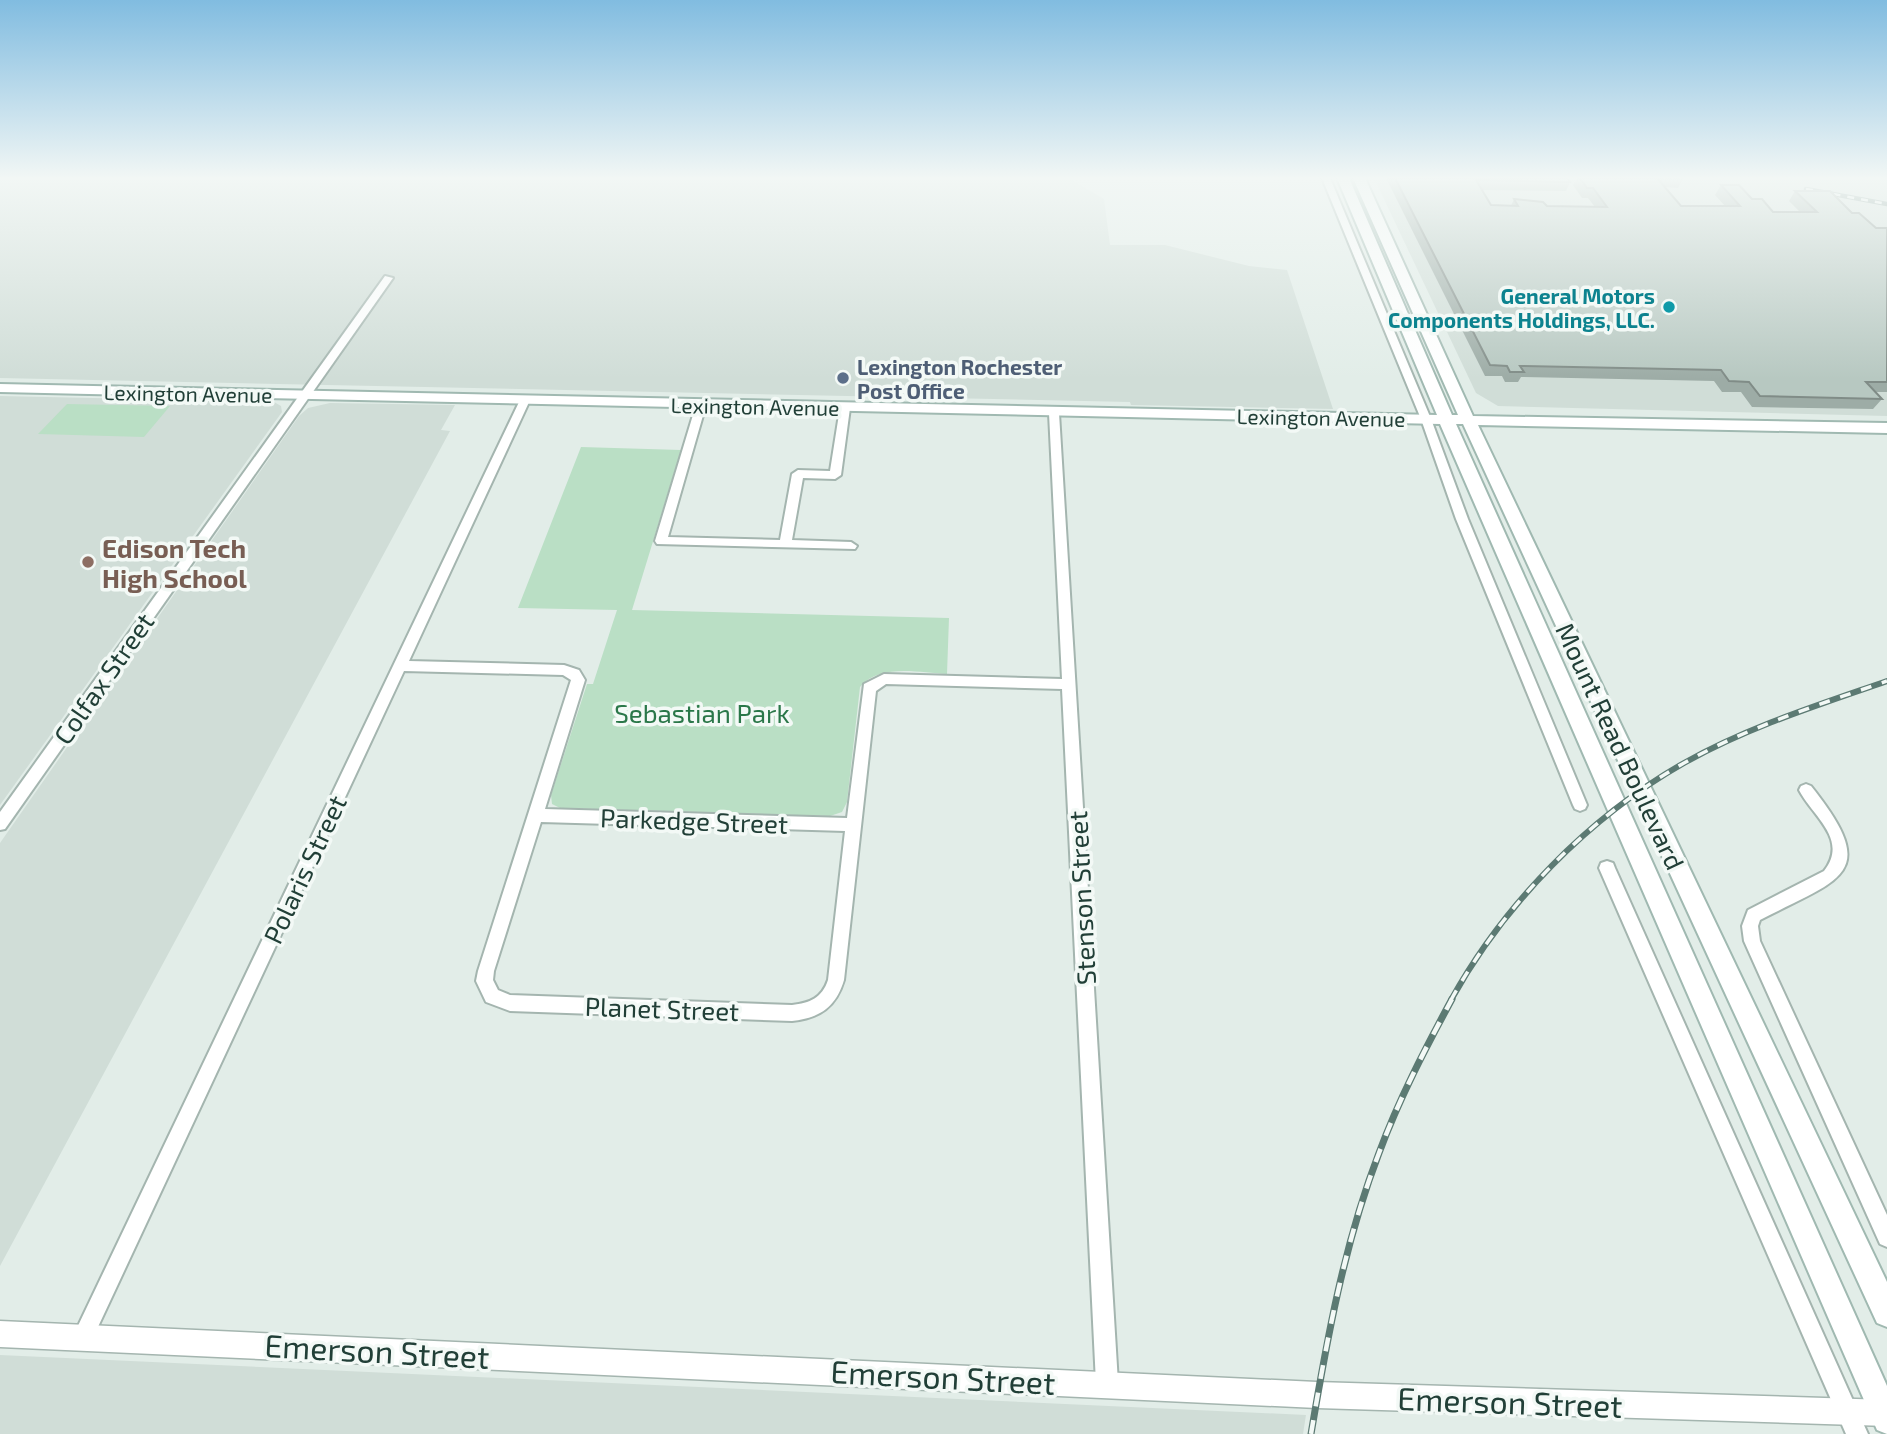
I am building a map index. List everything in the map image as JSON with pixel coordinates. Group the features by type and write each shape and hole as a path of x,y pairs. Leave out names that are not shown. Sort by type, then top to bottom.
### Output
{"main road":[{"name":"Mount Read Boulevard","path":"1372,245 1480,499 1625,821 1886,1416"},
{"name":"Mount Read Boulevard","path":"1383,245 1446,419 1887,1313"},
{"name":"Lexington Avenue","path":"0,388 1054,413 1887,428"}],"street":[{"name":"Mount Read Boulevard","path":"1359,245 1446,419 1449,483 1580,805"},
{"name":"Colfax Street","path":"0,824 388,278"},
{"name":"Polaris Street","path":"83,1337 525,400"},
{"path":"701,405 661,541 851,546"},
{"path":"785,544 798,474 835,475 845,408"},
{"name":"Stenson Street","path":"1054,413 1107,1383"},
{"path":"1449,483 1480,499"},
{"name":"Planet Street","path":"400,666 564,670 577,677 578,684 486,971 484,981 492,996 510,1003 779,1013 807,1012 820,1007 833,991 867,693 873,684 884,679 1069,684"},
{"path":"1806,790 1826,816 1840,842 1843,855 1840,866 1830,876 1754,915 1750,926 1752,941 1887,1237"},
{"name":"Parkedge Street","path":"535,816 853,825"},
{"path":"1607,868 1852,1423"},
{"name":"Emerson Street","path":"0,1334 1107,1383 1852,1423 1886,1416"}],"shaded area":[{"path":"0,245 1165,245 1249,266 1287,270 1333,409 1131,405 1130,402 0,378"},
{"name":"General Motors Components Holdings, LLC.","path":"1406,245 1887,245 1887,416 1498,406 1476,393"},
{"name":"Edison Tech High School","path":"0,396 274,402 281,406 282,412 0,805"},
{"path":"330,403 455,405 441,430 450,431 0,1266 0,843 299,416 308,408"},
{"path":"0,1355 1306,1415 1303,1434 0,1434"}],"green space":[{"path":"67,404 170,406 144,437 38,434"},
{"name":"Sebastian Park","path":"581,447 681,450 632,610 949,618 947,674 889,672 868,680 860,687 847,802 842,812 830,816 560,808 552,804 551,795 587,684 593,684 617,610 518,608"}],"building":[{"name":"General Motors Components Holdings, LLC.","path":"1429,245 1887,245 1887,382 1866,382 1882,399 1760,396 1749,382 1729,381 1721,370 1520,366 1524,372 1510,372 1507,366 1490,365"}],"railway":[{"path":"1451,1000 1472,964 1523,897 1583,836 1615,809 1684,763 1733,738 1887,681"},
{"path":"1311,1434 1338,1292 1367,1187 1404,1094 1452,999"}],"place":[{"name":"General Motors Components Holdings, LLC.","path":"1669,307"},
{"name":"Lexington Rochester Post Office","path":"843,378"},
{"name":"Edison Tech High School","path":"88,562"}]}
